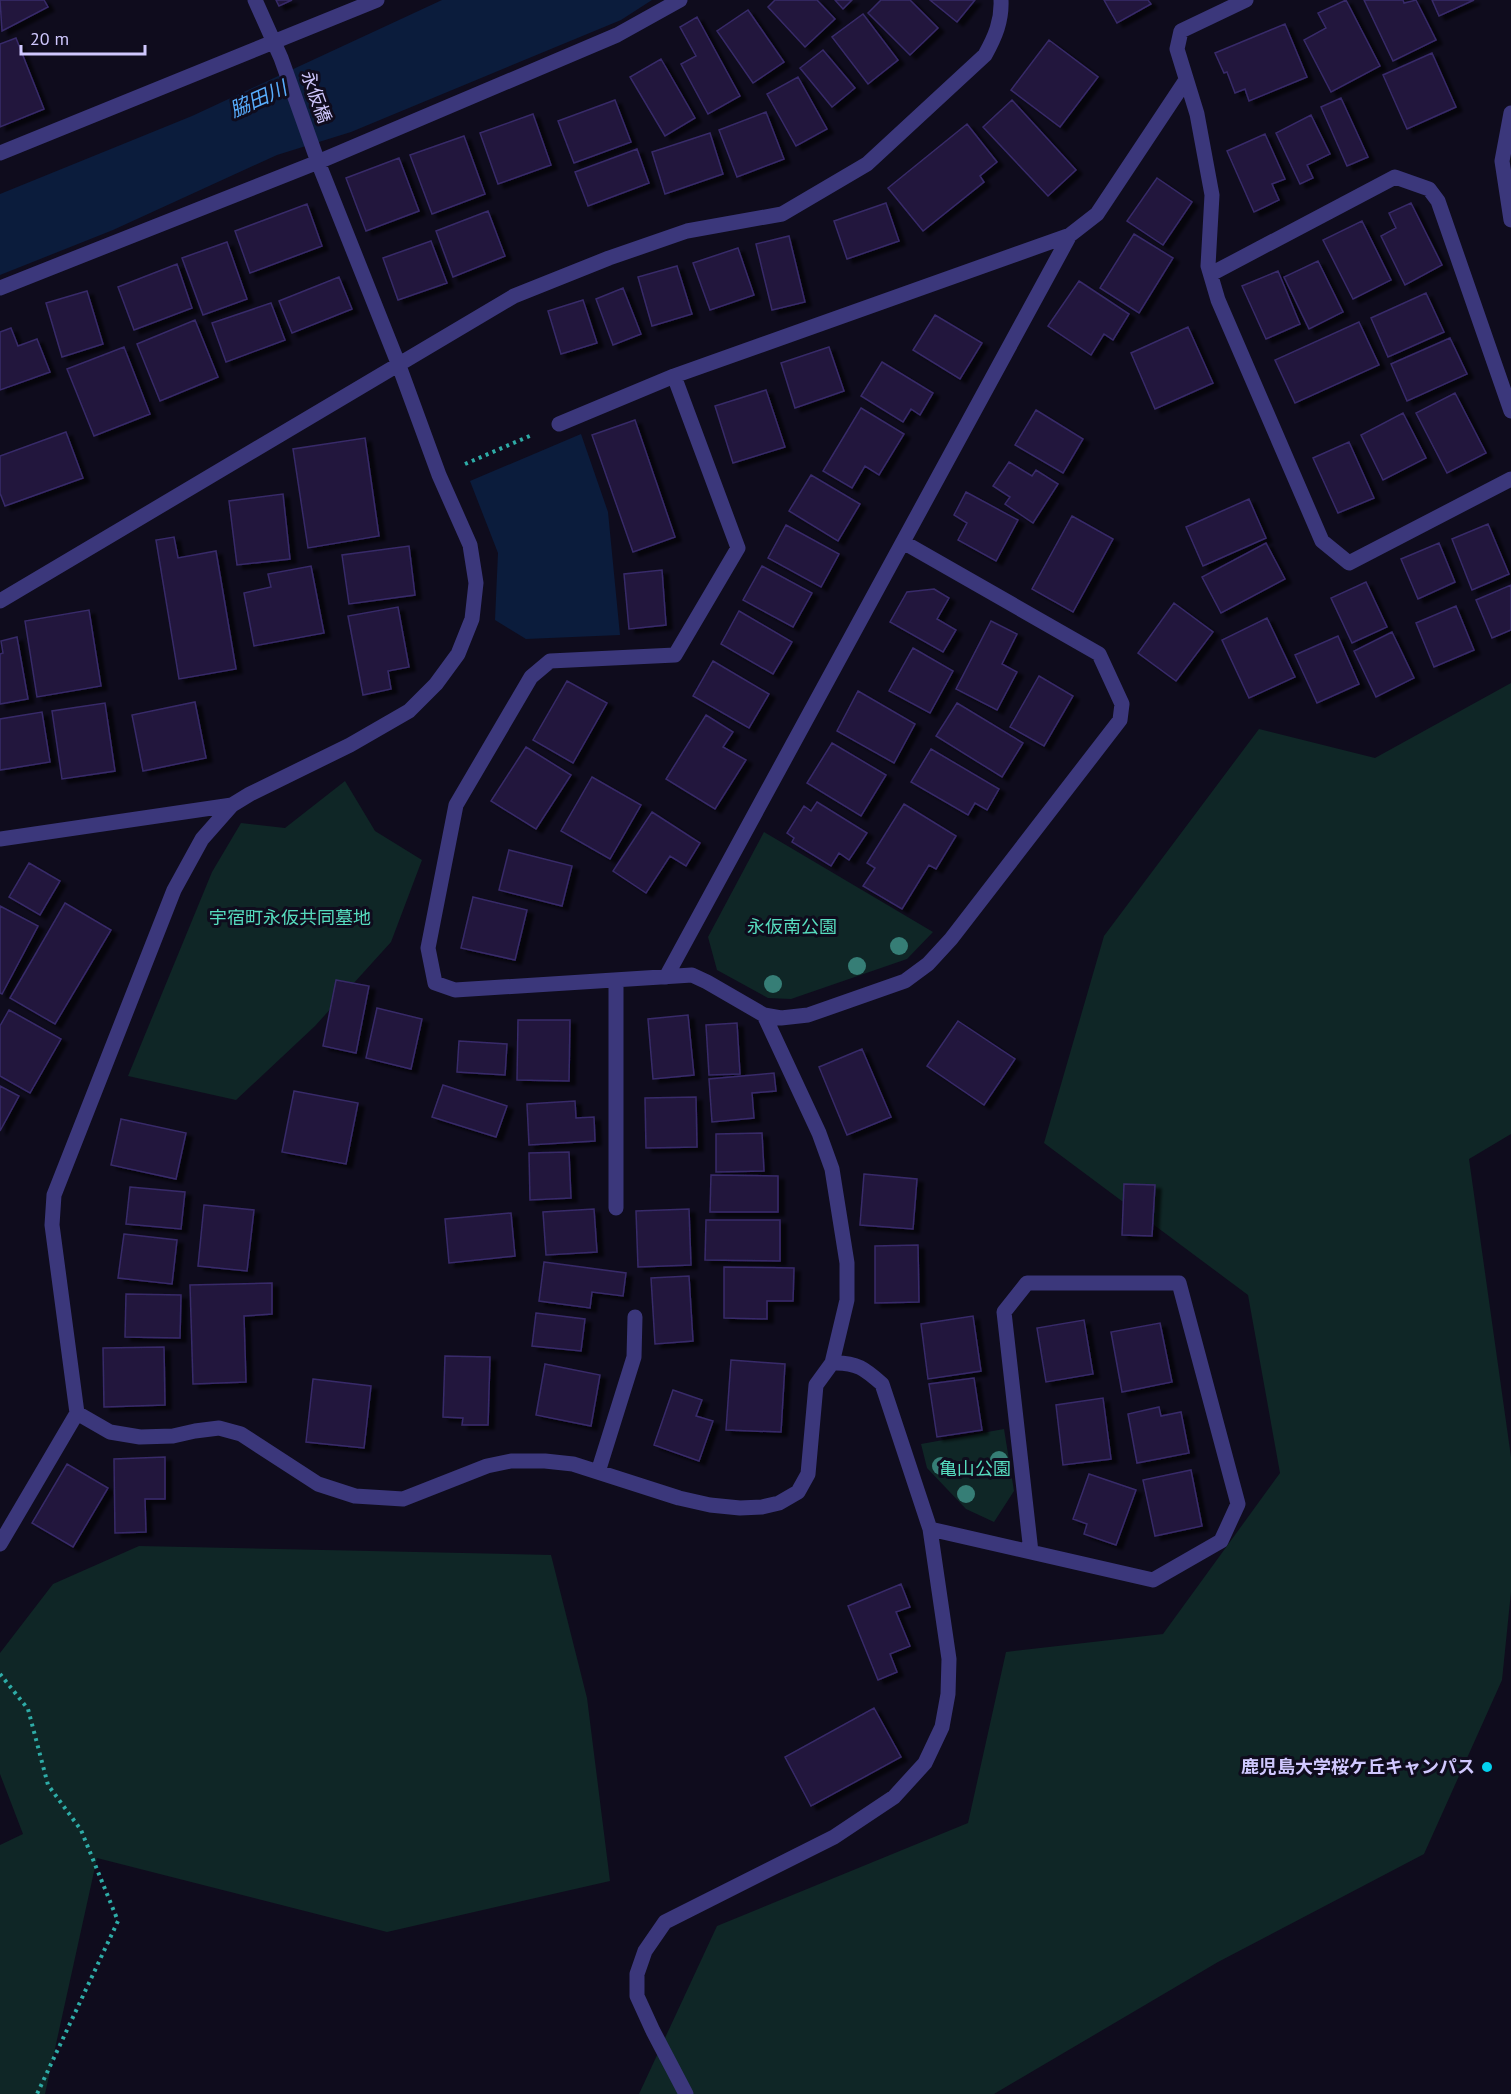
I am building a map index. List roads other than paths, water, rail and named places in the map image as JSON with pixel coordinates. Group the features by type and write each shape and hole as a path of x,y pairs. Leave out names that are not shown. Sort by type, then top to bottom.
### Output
{"street":[{"name":"永仮橋","path":"232,805 350,745 409,711 436,684 458,654 471,619 476,583 470,545 439,475 398,363 316,156 281,58 255,0"},
{"path":"0,153 377,0"},
{"path":"0,288 316,156 617,35 680,0"},
{"path":"0,601 514,296 609,258 687,231 782,214 867,164 986,55 996,36 1002,14 1001,0"},
{"path":"1246,0 1181,31 1177,49 1197,114 1212,195 1208,266 1218,300 1322,541 1349,562 1511,479"},
{"path":"559,424 674,376 1070,235 1097,214 1186,80"},
{"path":"1511,114 1502,161 1511,220"},
{"path":"1211,274 1395,177 1429,189 1438,201 1511,411"},
{"path":"666,977 1070,235"},
{"path":"674,376 738,548 675,655 550,661 531,677 456,805 428,948 435,983 455,990 692,975 764,1015 781,1018 808,1015 905,981 928,964 951,939 1119,720 1122,704 1099,654 903,542"},
{"path":"0,839 232,805"},
{"path":"0,1544 76,1413 52,1225 54,1195 174,890 202,839 232,805"},
{"path":"616,980 616,1208"},
{"path":"76,1413 110,1432 140,1437 173,1436 219,1428 241,1434 318,1484 355,1496 403,1499 487,1466 511,1461 545,1461 573,1464 679,1498 710,1505 762,1508 779,1503 798,1492 808,1474 816,1385 832,1363 847,1300 847,1263 832,1169 819,1133 764,1015"},
{"path":"930,1529 1153,1580 1221,1541 1238,1504 1179,1283 1027,1283 1004,1312 1031,1552"},
{"path":"598,1472 634,1357 635,1317"},
{"path":"686,2094 637,1996 637,1974 645,1951 665,1922 834,1837 894,1797 925,1763 942,1727 948,1694 949,1659 930,1529 882,1384 867,1371 848,1362 832,1363"}],"water":[{"name":"脇田川","path":"442,0 652,0 621,20 351,132 277,155 113,230 0,275 0,194 192,116"},
{"path":"581,434 608,512 620,635 526,639 495,620 498,553 470,481"}],"place":[{"name":"鹿児島大学桜ケ丘キャンパス","path":"1487,1767"}],"park label":[{"name":"宇宿町永仮共同墓地","path":"290,918"},
{"name":"永仮南公園","path":"792,927"},
{"name":"亀山公園","path":"975,1469"}]}
